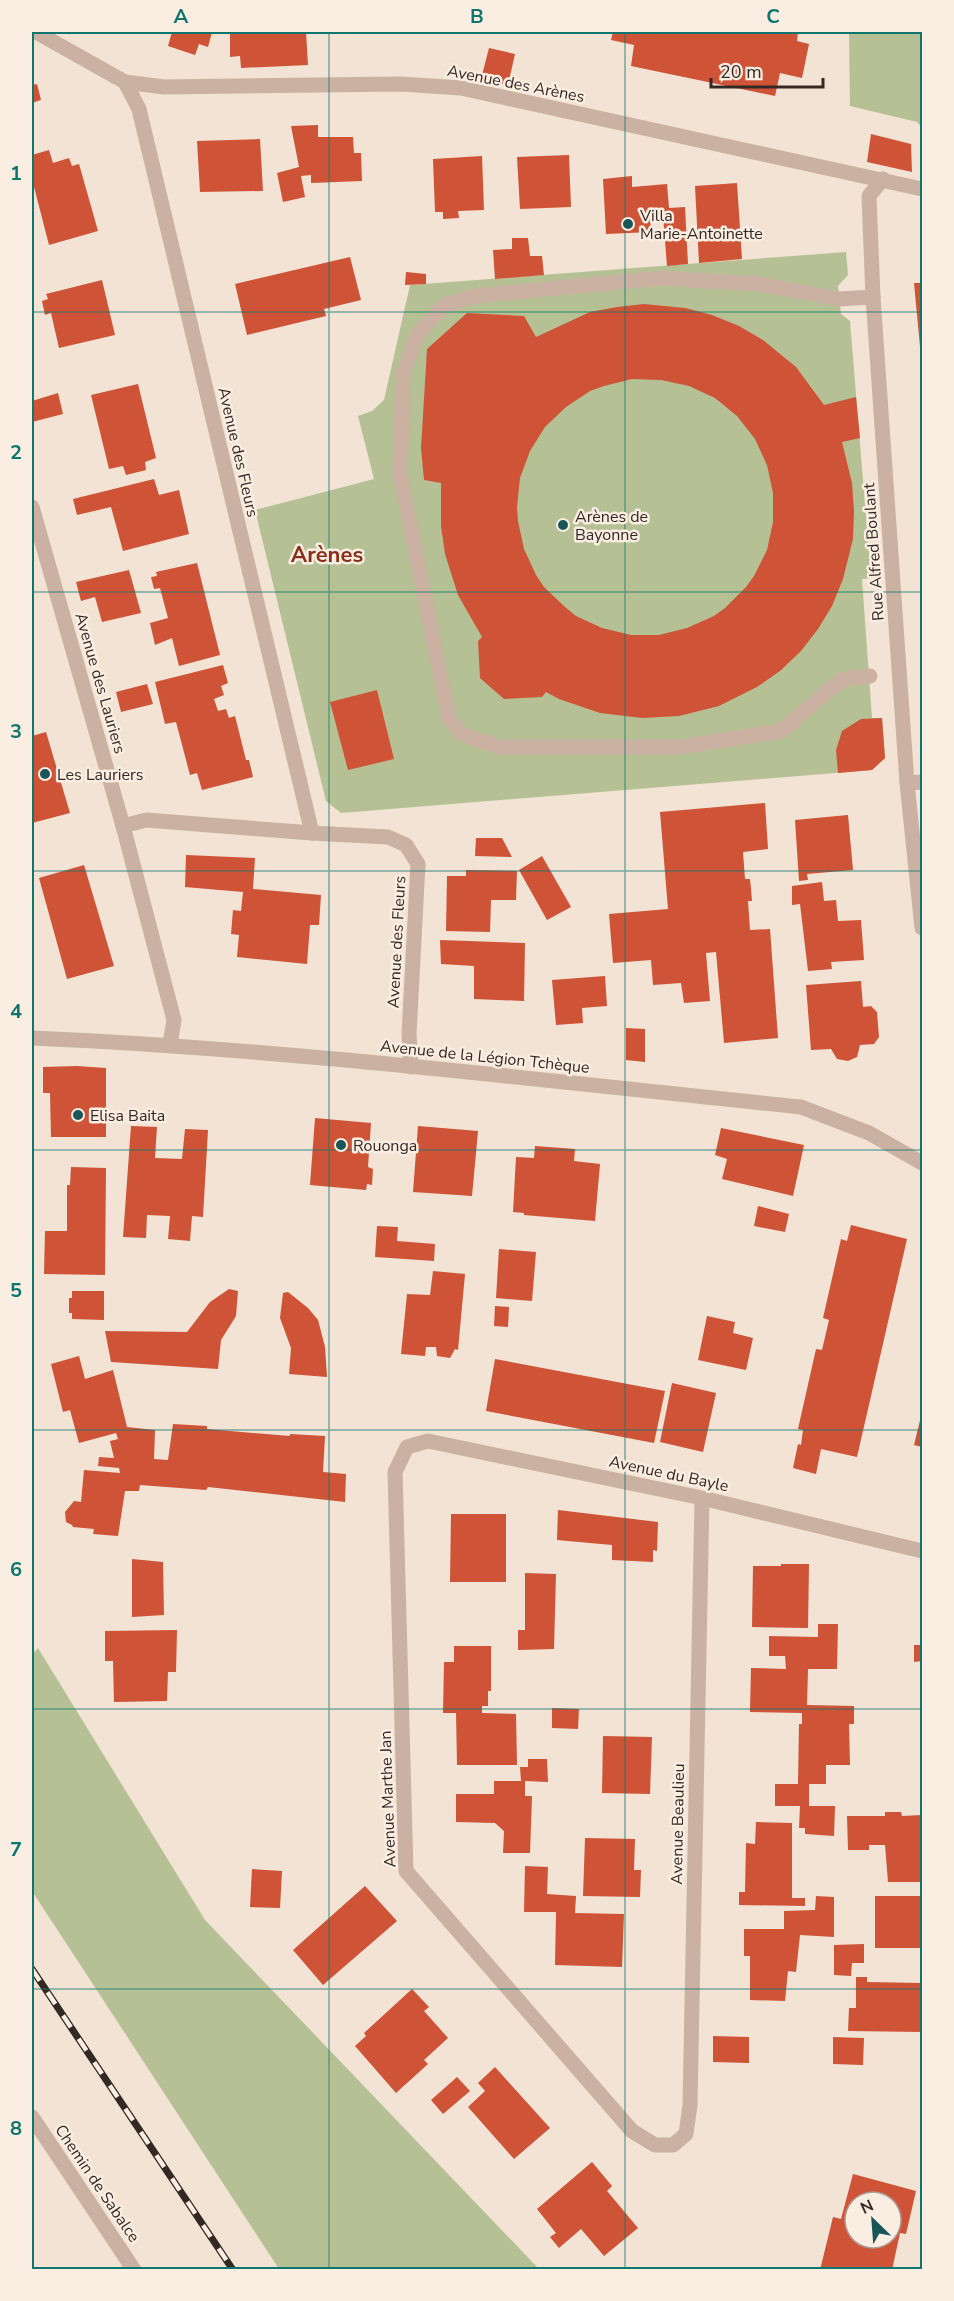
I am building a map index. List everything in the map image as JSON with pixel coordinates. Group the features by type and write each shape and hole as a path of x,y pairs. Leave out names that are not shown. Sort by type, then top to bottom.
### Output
{"street":[{"name":"Avenue des Arènes","path":"36,32 125,82 164,87 401,84 461,88 922,189"},
{"name":"Avenue des Fleurs","path":"125,82 139,109 312,833"},
{"name":"Rue Alfred Boulant","path":"884,179 869,196 873,297 915,782 922,928"},
{"path":"870,676 842,680 781,731 680,747 498,747 462,734 449,719 400,474 403,373 418,334 444,305 474,296 661,278 759,284 839,299 873,297"},
{"name":"Avenue des Lauriers","path":"32,507 123,826 174,1020 170,1044"},
{"name":"Avenue des Fleurs","path":"123,826 146,819 388,837 406,845 418,864 409,1034 411,1067"},
{"name":"Avenue de la Légion Tchèque","path":"32,1038 170,1044 801,1107 868,1133 921,1158"},
{"name":"Avenue du Bayle","path":"407,1447 428,1441 702,1498 922,1551"},
{"name":"Avenue Marthe Jan","path":"407,1447 395,1472 406,1871 632,2131 656,2145 674,2145"},
{"name":"Avenue Beaulieu","path":"674,2145 686,2134 690,2105 702,1498"},
{"name":"Chemin de Sabalce","path":"32,2117 134,2270"}],"green space":[{"path":"849,32 922,32 922,128 917,122 850,106"},
{"name":"Arènes de Bayonne","path":"846,252 848,275 838,286 841,314 850,321 871,578 862,579 872,718 882,718 885,758 872,770 341,813 326,801 255,510 374,479 358,416 372,411 384,400 410,285"},
{"path":"38,1648 205,1920 539,2269 279,2269 32,1891 32,1655"}],"building":[{"path":"172,32 212,32 208,47 199,44 195,55 168,46"},
{"path":"230,32 306,32 308,65 241,68 240,56 230,57"},
{"path":"613,32 798,32 797,41 809,44 802,78 780,73 775,96 631,66 634,45 611,40"},
{"path":"489,48 515,54 508,85 481,79"},
{"path":"37,84 41,100 32,103 32,85"},
{"path":"318,125 318,137 353,137 354,153 361,153 362,181 311,183 311,175 301,176 305,197 283,202 277,173 299,167 291,126"},
{"path":"871,134 911,144 912,172 867,162"},
{"path":"260,139 263,191 200,192 197,141"},
{"path":"49,150 53,163 69,158 72,166 79,164 98,231 49,245 32,179 32,155"},
{"path":"569,155 571,207 520,209 517,157"},
{"path":"482,156 484,210 458,211 459,218 443,219 443,212 435,212 433,159"},
{"name":"Villa Marie-Antoinette","path":"632,176 632,187 667,184 669,208 685,207 688,264 667,266 663,216 650,217 651,232 606,234 603,179"},
{"path":"737,183 742,259 699,263 695,186"},
{"path":"512,238 528,238 530,256 542,256 544,275 495,279 493,250 512,249"},
{"path":"350,257 361,300 324,309 326,316 247,335 235,284"},
{"path":"406,272 426,274 426,284 405,285"},
{"path":"102,280 115,335 59,348 51,313 45,315 42,301 48,299 46,294"},
{"path":"914,283 922,283 922,357 921,357"},
{"path":"644,304 685,308 712,315 739,326 763,340 796,367 824,405 856,397 860,438 842,442 852,483 853,539 843,579 832,606 801,651 780,671 757,687 719,706 679,716 642,718 600,713 559,699 546,692 542,697 504,699 480,678 478,641 482,637 458,595 445,554 441,526 441,483 424,480 421,448 427,349 467,313 524,316 536,337 590,312","holes":["632,379 661,380 689,386 715,398 737,416 755,439 767,465 773,493 773,522 767,550 754,576 725,608 714,616 687,628 659,635 631,635 602,628 576,616 544,587 524,549 517,507 520,478 530,451 545,427 566,407 590,391 604,386"]},
{"path":"138,384 156,458 145,462 146,470 126,475 123,466 109,469 91,395"},
{"path":"58,393 63,414 32,422 32,401"},
{"path":"154,479 159,495 179,490 189,534 123,551 111,507 77,515 73,499"},
{"path":"197,563 220,655 179,666 172,638 155,645 150,623 168,618 160,588 154,589 151,577 157,576 156,572"},
{"path":"129,570 141,613 102,622 95,597 81,601 76,582"},
{"path":"223,665 228,683 221,686 224,695 214,699 218,711 226,709 229,718 235,716 246,760 249,760 253,777 202,790 197,773 190,775 176,722 165,724 155,682"},
{"path":"147,684 153,704 121,712 116,692"},
{"path":"377,690 394,759 348,770 330,702"},
{"path":"882,718 885,758 872,770 838,773 836,750 842,731 861,719"},
{"name":"Les Lauriers","path":"46,732 70,813 32,823 32,736"},
{"path":"765,803 768,849 743,852 745,879 750,879 751,889 752,901 748,901 750,930 770,929 778,1038 724,1043 716,952 706,953 710,1001 684,1003 681,983 653,985 651,960 613,963 609,914 668,909 660,812"},
{"path":"848,815 853,870 807,874 808,880 799,881 795,820"},
{"path":"476,838 502,838 512,857 475,856"},
{"path":"186,855 255,858 253,889 321,895 319,925 310,925 307,964 237,957 239,935 231,934 233,910 241,911 243,892 185,887"},
{"path":"542,856 571,907 547,920 519,870"},
{"path":"84,865 114,966 67,979 39,878"},
{"path":"466,870 517,871 516,900 491,900 490,932 446,931 447,876 466,876"},
{"path":"822,882 824,901 836,900 838,921 861,920 864,960 831,962 832,969 808,971 800,904 792,905 792,886"},
{"path":"440,940 525,943 524,1001 474,999 474,966 441,964"},
{"path":"605,976 607,1006 582,1008 583,1023 556,1025 552,980"},
{"path":"861,981 863,1007 871,1006 877,1012 879,1037 874,1044 860,1045 857,1057 848,1061 837,1059 831,1049 811,1050 806,985"},
{"path":"626,1028 645,1029 645,1062 626,1060"},
{"name":"Elisa Baita","path":"43,1067 106,1068 106,1137 51,1137 50,1093 43,1093"},
{"name":"Rouonga","path":"315,1118 371,1123 368,1167 373,1169 372,1185 367,1184 366,1190 310,1185"},
{"path":"131,1126 157,1127 155,1158 182,1159 185,1129 208,1130 203,1217 192,1216 190,1241 168,1239 170,1216 147,1215 146,1238 123,1237"},
{"path":"418,1126 478,1131 472,1196 413,1192"},
{"path":"721,1128 804,1145 793,1196 722,1179 727,1159 715,1155"},
{"path":"535,1146 575,1149 574,1161 600,1164 595,1221 513,1212 516,1157 534,1158"},
{"path":"71,1167 106,1168 105,1275 44,1274 45,1231 67,1231 67,1185 70,1185"},
{"path":"758,1206 789,1214 785,1232 754,1226"},
{"path":"851,1225 907,1239 857,1457 821,1449 816,1474 793,1468 798,1444 801,1445 803,1430 798,1429 816,1349 822,1350 829,1320 823,1318 841,1239 847,1241"},
{"path":"377,1226 398,1227 397,1241 435,1244 434,1261 375,1257"},
{"path":"499,1249 536,1252 532,1301 496,1298"},
{"path":"433,1271 465,1274 458,1350 455,1349 450,1358 437,1356 436,1347 426,1347 425,1356 401,1354 407,1294 430,1295"},
{"path":"229,1289 238,1291 236,1316 221,1340 218,1369 111,1362 105,1331 187,1332 210,1302"},
{"path":"72,1291 104,1291 104,1320 72,1319 72,1313 69,1313 69,1298 72,1298"},
{"path":"288,1292 308,1308 318,1320 325,1347 327,1377 289,1374 291,1348 280,1318 283,1293"},
{"path":"495,1306 509,1307 508,1327 494,1326"},
{"path":"707,1316 735,1322 733,1333 753,1338 746,1370 698,1360"},
{"path":"79,1356 85,1379 113,1370 127,1427 155,1430 154,1459 168,1460 173,1424 290,1436 290,1434 325,1436 323,1472 346,1474 345,1502 208,1487 206,1490 140,1485 139,1491 125,1491 118,1536 93,1534 94,1529 73,1527 66,1522 65,1512 74,1501 81,1502 84,1470 120,1473 119,1468 98,1466 99,1457 114,1458 110,1441 118,1439 116,1433 79,1443 70,1410 63,1412 51,1364"},
{"path":"495,1359 665,1391 654,1443 486,1411"},
{"path":"672,1383 716,1393 703,1452 660,1442"},
{"path":"922,1412 922,1447 914,1445"},
{"path":"558,1510 658,1522 657,1551 653,1550 653,1562 612,1560 612,1545 557,1540"},
{"path":"451,1514 506,1514 506,1582 450,1582"},
{"path":"132,1559 163,1562 164,1615 132,1617"},
{"path":"781,1564 809,1564 808,1628 752,1627 753,1566 781,1566"},
{"path":"525,1573 556,1574 554,1649 518,1650 518,1630 525,1630"},
{"path":"818,1624 838,1624 837,1669 808,1669 807,1705 854,1706 854,1724 849,1724 850,1765 826,1765 826,1784 809,1784 809,1806 835,1806 834,1836 805,1834 805,1828 799,1828 800,1806 775,1806 775,1784 798,1784 799,1724 802,1724 802,1713 750,1712 751,1668 786,1669 785,1656 769,1656 769,1636 818,1637"},
{"path":"177,1630 176,1672 168,1672 167,1701 114,1702 113,1661 105,1661 105,1631"},
{"path":"914,1645 922,1645 922,1661 914,1662"},
{"path":"454,1646 491,1646 491,1691 488,1691 488,1706 482,1706 482,1713 516,1714 517,1765 457,1765 456,1713 443,1713 444,1662 454,1662"},
{"path":"552,1708 579,1709 578,1729 552,1728"},
{"path":"603,1736 652,1737 650,1794 602,1793"},
{"path":"528,1759 547,1759 548,1782 525,1781 525,1796 532,1796 530,1853 503,1853 504,1831 495,1823 456,1822 456,1794 494,1794 494,1781 521,1781 520,1767 528,1767"},
{"path":"885,1812 901,1812 902,1816 922,1815 922,1882 888,1882 885,1845 869,1845 869,1850 848,1850 847,1816 885,1816"},
{"path":"756,1822 792,1823 792,1898 805,1898 805,1906 739,1905 739,1892 745,1892 746,1843 755,1844"},
{"path":"585,1838 635,1839 634,1870 641,1870 640,1897 583,1896"},
{"path":"525,1866 548,1867 547,1894 576,1896 575,1913 624,1914 622,1967 555,1965 556,1912 524,1912"},
{"path":"252,1869 282,1871 280,1908 250,1907"},
{"path":"365,1886 397,1921 323,1985 293,1950"},
{"path":"816,1896 834,1897 834,1937 800,1935 796,1972 788,1971 785,2001 750,2000 750,1956 744,1956 744,1929 784,1929 784,1911 815,1910"},
{"path":"875,1896 922,1896 922,1948 875,1948"},
{"path":"864,1944 864,1963 852,1963 851,1976 834,1975 834,1945"},
{"path":"856,1977 867,1977 867,1982 922,1983 922,2032 848,2031 849,2008 856,2008"},
{"path":"412,1989 429,2007 424,2011 448,2038 424,2060 428,2064 396,2093 355,2046 366,2036 364,2033"},
{"path":"713,2036 749,2037 749,2063 713,2062"},
{"path":"833,2037 864,2038 863,2065 833,2064"},
{"path":"495,2067 550,2128 514,2159 468,2107 485,2091 478,2083"},
{"path":"457,2077 470,2091 443,2114 431,2100"},
{"path":"592,2162 612,2186 607,2191 638,2228 604,2256 581,2229 559,2248 550,2237 556,2233 537,2209"},
{"path":"853,2174 916,2191 906,2234 903,2234 903,2190 849,2190"},
{"path":"843,2212 843,2250 896,2250 892,2270 820,2270 833,2217 841,2219"}],"railway":[{"path":"32,1969 233,2270"}],"place":[{"name":"Villa Marie-Antoinette","path":"628,224"},
{"name":"Arènes de Bayonne","path":"563,525"},
{"name":"Les Lauriers","path":"45,774"},
{"name":"Elisa Baita","path":"78,1115"},
{"name":"Rouonga","path":"341,1145"}],"district":[{"name":"Arènes","path":"327,554"}]}
